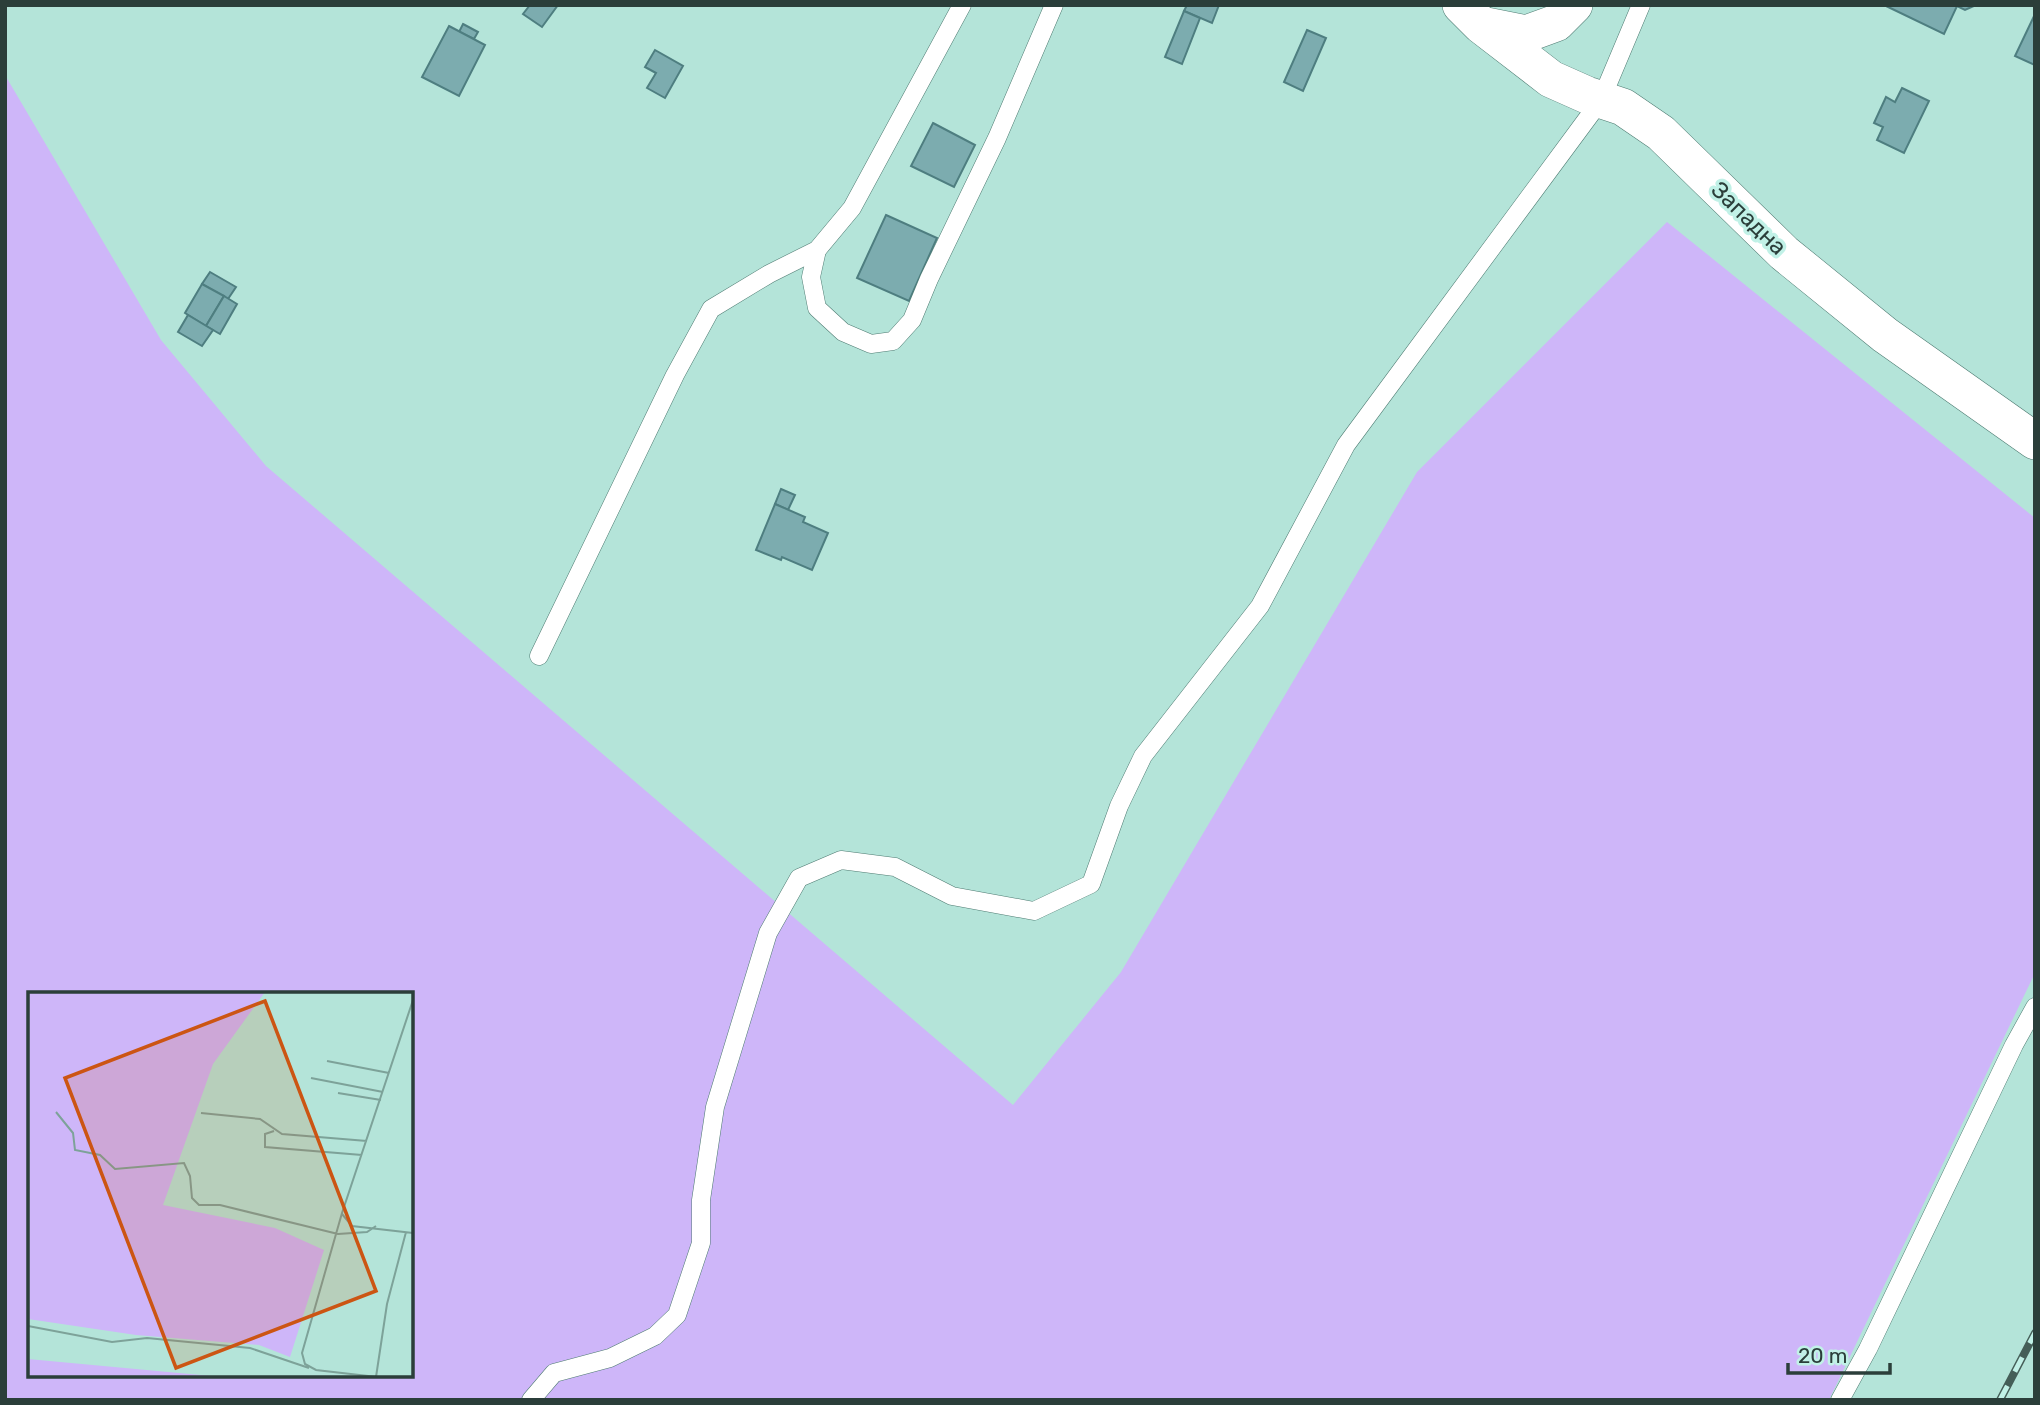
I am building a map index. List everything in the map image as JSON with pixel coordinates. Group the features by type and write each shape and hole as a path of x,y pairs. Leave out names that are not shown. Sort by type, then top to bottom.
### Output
{"street":[{"path":"1471,15 1526,33 1556,23 1574,5"},
{"name":"Западна","path":"1471,15 1551,79 1623,107 1661,133 1784,253 1885,335 2035,442"}],"lane":[{"path":"539,656 675,375 711,309 769,274 817,250 852,208 962,5"},
{"path":"817,250 811,277 817,308 843,332 871,344 893,341 912,320 997,138 1054,5"},
{"path":"531,1400 554,1373 610,1358 655,1336 677,1315 701,1242 701,1200 715,1107 768,933 799,878 841,860 895,867 952,896 1034,911 1091,884 1119,806 1143,756 1261,606 1346,446 1601,100 1641,5"},
{"path":"1840,1400 1868,1349 2014,1045 2035,1007"}],"shaded area":[{"path":"5,75 161,340 266,466 1013,1105 1121,972 1417,472 1667,222 2035,518 2035,973 1829,1400 5,1400"}],"building":[{"path":"530,5 558,5 542,27 523,14"},
{"path":"1187,5 1219,5 1212,23 1184,11"},
{"path":"1884,5 1976,5 1965,10 1957,6 1944,34"},
{"path":"1184,11 1200,18 1182,64 1165,57"},
{"path":"2035,14 2035,65 2015,56"},
{"path":"463,24 478,32 474,39 459,32"},
{"path":"449,26 485,45 459,96 422,77"},
{"path":"1307,30 1326,38 1303,91 1284,82"},
{"path":"655,50 683,66 665,98 647,88 656,73 645,67"},
{"path":"1902,88 1929,101 1904,153 1877,140 1883,127 1874,123 1886,97 1895,102"},
{"path":"933,123 975,145 954,187 911,166"},
{"path":"886,215 937,238 909,301 857,278"},
{"path":"210,272 236,287 228,299 202,284"},
{"path":"202,284 224,296 206,326 185,313"},
{"path":"224,296 237,304 220,334 206,326"},
{"path":"188,315 213,330 202,346 178,332"},
{"path":"781,489 795,495 788,510 775,504"},
{"path":"775,504 805,517 803,522 828,533 812,570 782,557 781,560 756,550"}],"railway":[{"path":"2000,1400 2035,1333"}]}
